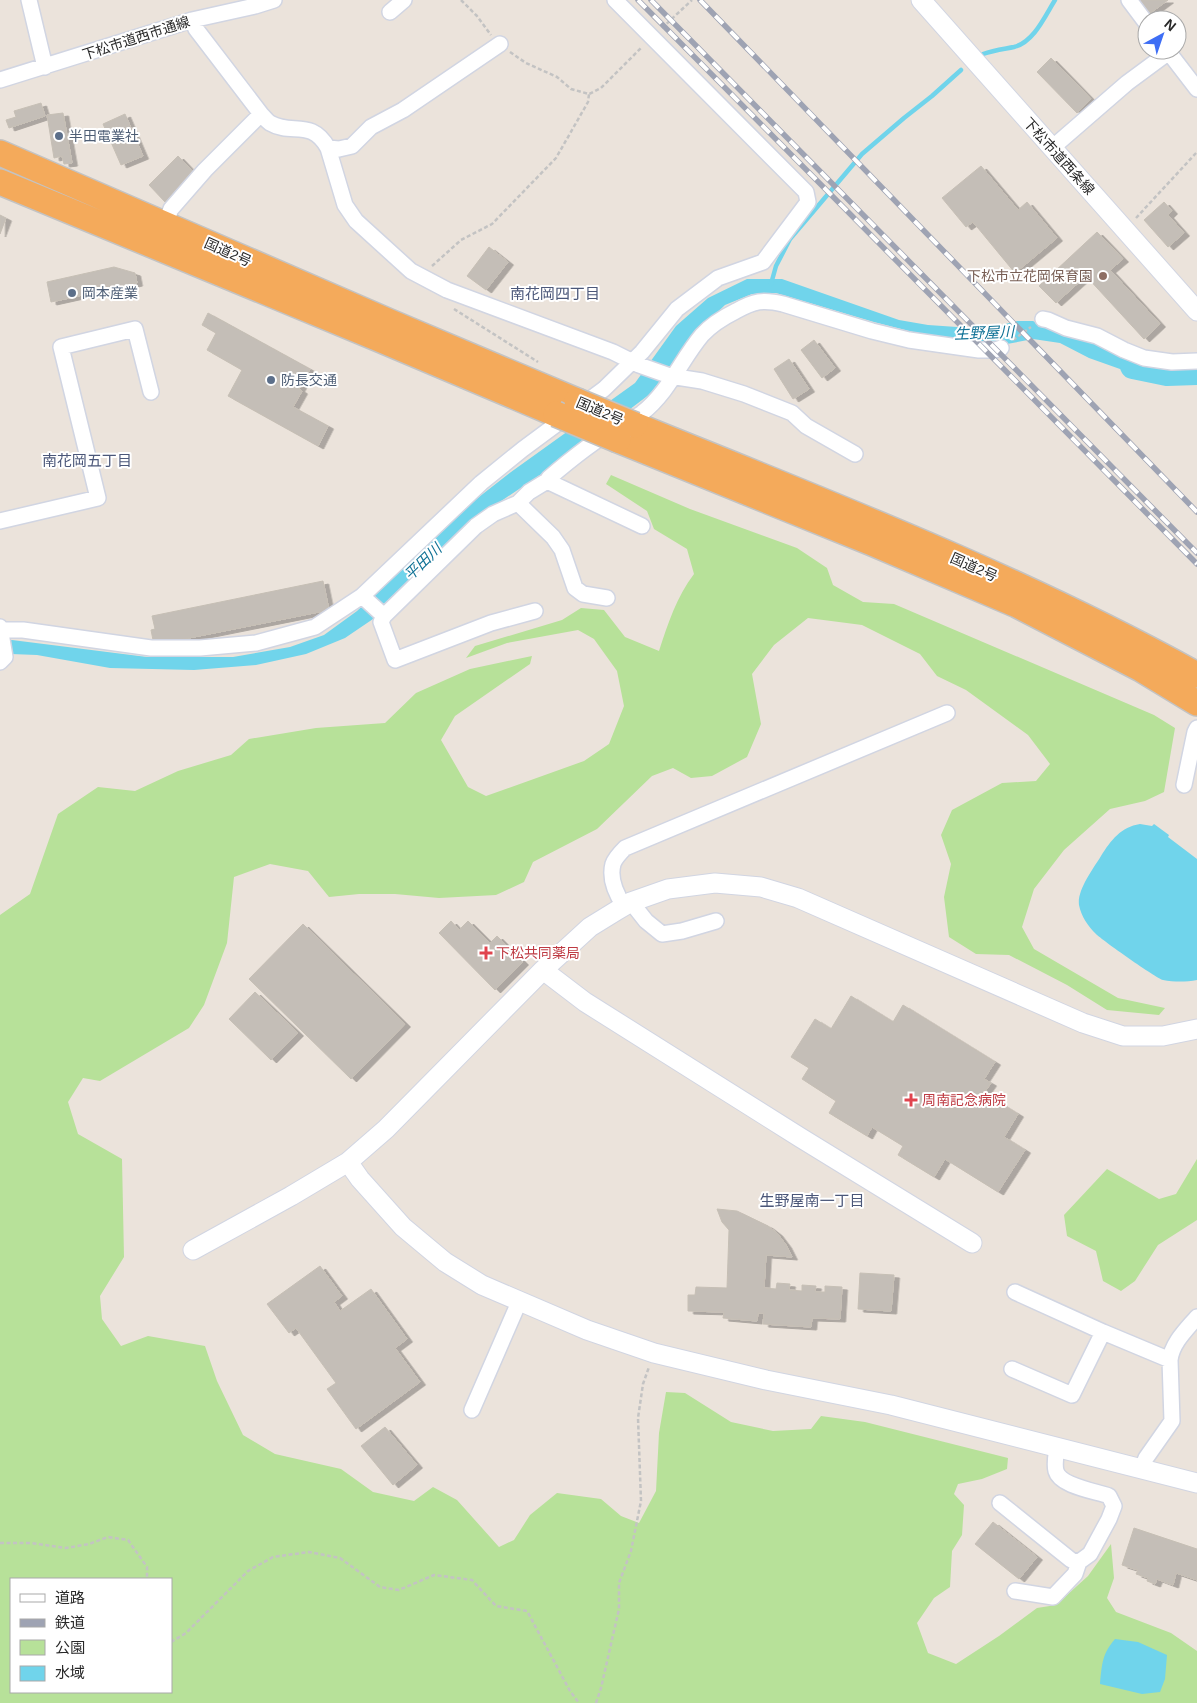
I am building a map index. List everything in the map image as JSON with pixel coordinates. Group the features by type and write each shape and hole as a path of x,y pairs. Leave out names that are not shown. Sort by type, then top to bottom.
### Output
{"highway":[{"name":"国道2号","path":"0,153 390,322 566,407 872,543 1017,605 1141,669 1197,703"},
{"name":"国道2号","path":"0,182 379,339 566,407"},
{"name":"国道2号","path":"627,433 881,525 1032,593 1149,649 1197,676"}],"street":[{"path":"29,0 45,67"},
{"name":"下松市道西市通線","path":"0,80 192,20 274,0"},
{"path":"390,12 404,0"},
{"path":"2,660 1,631 23,630 151,648 200,648 256,643 315,627 364,597 481,483 523,449 604,390 635,363 677,309 718,278 763,262 808,202 806,192 615,0"},
{"name":"下松市道西条線","path":"920,0 1197,311"},
{"path":"1129,0 1137,11"},
{"path":"192,20 196,29 261,114 270,123 311,130 323,140 328,148 345,205 356,221 411,271 423,279 447,290 613,352 635,363 672,377 702,381 719,386 792,413 806,426 855,454"},
{"path":"328,148 339,149 352,146 371,127 403,110 500,44"},
{"path":"1052,148 1156,60"},
{"path":"1175,60 1197,89"},
{"path":"165,224 171,209 205,170 261,114"},
{"path":"535,611 491,623 395,660 381,622 382,615 476,526 493,514 518,503 529,492 547,481 574,457 642,412 672,377 703,334 719,320 752,302 768,300 909,340 979,350 1001,348"},
{"path":"1043,319 1066,328 1097,336 1144,358 1172,362 1197,361"},
{"path":"0,522 98,498 62,346 135,330 151,392"},
{"path":"547,481 642,526"},
{"path":"518,503 553,537 562,550 575,588 584,594 607,598"},
{"path":"364,597 382,615"},
{"path":"716,921 682,931 662,934 618,896 612,877 613,862 625,848 947,713"},
{"path":"1184,785 1197,728"},
{"path":"193,1250 348,1162 386,1129 543,970 590,927 628,904 668,889 715,883 761,887 798,898 1083,1023 1123,1036 1163,1036 1197,1028"},
{"path":"543,970 585,1002 972,1243"},
{"path":"348,1162 360,1179 403,1227 445,1262 482,1285 587,1330 654,1353 766,1380 891,1406 1197,1483"},
{"path":"1015,1292 1170,1360"},
{"path":"472,1410 519,1302"},
{"path":"1142,1468 1146,1458 1172,1421 1171,1351 1197,1317"},
{"path":"1012,1369 1072,1395 1103,1332"},
{"path":"1015,1591 1053,1597 1076,1574 1079,1562 1090,1554 1110,1519 1114,1506 1109,1496 1064,1482 1056,1472 1055,1459 1057,1447"},
{"path":"1000,1503 1071,1560 1079,1562"}],"path":[{"path":"461,0 500,44 526,63 557,77 571,89 589,94 601,88 692,0"},
{"path":"423,279 429,268 461,240 492,224 556,158 588,102 589,94"},
{"path":"1124,229 1143,212 1197,152"},
{"path":"454,309 541,364"},
{"path":"1001,348 1043,319"},
{"path":"596,1703 619,1609 619,1583 631,1551 640,1501 638,1418 643,1384 654,1353"},
{"path":"0,1543 31,1543 66,1548 88,1544 108,1537 128,1540 147,1567 146,1578"},
{"path":"172,1641 186,1633 248,1571 273,1557 309,1552 340,1558 380,1586 399,1590 434,1574 472,1580 496,1606 527,1611 570,1691 579,1703"}],"green space":[{"path":"611,475 690,509 797,548 827,568 833,585 863,602 894,604 1154,715 1175,728 1164,792 1145,801 1110,809 1064,850 1034,889 1022,927 1034,949 1118,998 1165,1008 1159,1015 1107,1010 1067,985 1009,955 976,954 949,937 944,897 951,864 941,835 952,810 1002,783 1036,781 1050,764 1028,735 966,690 937,676 920,654 862,625 808,618 774,645 752,674 761,724 747,757 712,776 691,778 673,768 652,776 597,829 533,862 524,882 496,895 439,898 395,894 359,894 329,897 308,871 270,864 234,877 227,943 204,1005 189,1028 100,1081 83,1078 68,1102 78,1134 122,1159 124,1257 100,1296 102,1319 121,1346 148,1336 205,1346 217,1381 243,1435 275,1454 341,1469 373,1492 414,1501 433,1487 457,1500 499,1547 514,1540 530,1515 557,1493 601,1499 621,1516 639,1523 656,1491 659,1433 666,1392 685,1393 731,1422 773,1431 811,1429 821,1416 865,1422 1008,1458 1007,1469 982,1479 958,1484 954,1494 964,1505 962,1535 952,1551 950,1587 934,1598 917,1623 928,1653 956,1664 1037,1608 1056,1605 1088,1576 1111,1544 1114,1578 1107,1598 1116,1612 1171,1633 1197,1651 1197,1703 0,1703 0,915 30,894 58,814 98,787 135,791 178,771 231,755 249,739 316,728 385,723 416,693 470,669 532,656 530,664 455,716 441,740 468,787 486,796 584,761 609,744 624,706 617,671 594,639 578,630 507,643 466,658 475,646 562,620 581,608 604,610 625,637 659,651 678,601 694,574 687,549 654,529 647,511 606,484"},
{"path":"1197,1159 1197,1220 1158,1245 1135,1281 1121,1291 1103,1281 1096,1251 1067,1236 1064,1215 1107,1169 1159,1199 1176,1194"}],"water":[{"name":"平田川","path":"747,279 782,279 899,320 928,325 986,329 1017,321 1033,321 1063,336 1097,344 1132,362 1167,373 1141,375 1089,358 1060,343 1033,339 1007,344 984,345 936,338 776,293 752,294 725,305 696,333 650,394 568,456 482,514 373,619 345,638 306,654 256,665 194,670 110,668 37,655 11,654 0,641 12,640 147,657 233,657 290,647 324,635 357,611 452,518 511,472 635,383 676,326 708,298"},
{"path":"1140,824 1152,826 1154,824 1197,859 1197,980 1176,981 1158,978 1096,934 1081,913 1079,905 1080,893 1105,850 1122,831"},
{"path":"1115,1639 1138,1642 1167,1655 1165,1679 1160,1692 1142,1694 1100,1684 1103,1660"}],"building":[{"path":"1168,0 1154,10 1146,10 1139,1"},
{"path":"1051,58 1091,99 1077,113 1037,72"},
{"path":"41,103 45,116 9,128 6,120 16,117 14,111"},
{"name":"半田電業社","path":"63,113 72,163 64,164 62,156 54,158 47,115"},
{"path":"125,114 143,156 121,165 103,124"},
{"path":"178,156 194,173 165,202 149,185"},
{"path":"981,166 1018,210 1027,202 1057,238 1015,273 973,222 966,227 942,198"},
{"path":"1164,202 1172,211 1168,215 1184,233 1168,247 1144,220"},
{"path":"0,215 6,218 0,234"},
{"path":"1097,232 1123,259 1110,270 1160,324 1144,339 1086,276 1056,303 1039,286"},
{"path":"489,247 508,262 486,290 467,276"},
{"name":"岡本産業","path":"114,267 135,273 137,283 51,302 47,282"},
{"name":"防長交通","path":"208,313 310,369 299,389 302,391 293,407 328,426 318,446 228,396 242,370 207,350 216,333 202,325"},
{"path":"814,340 835,368 822,378 801,350"},
{"path":"789,359 809,389 793,399 774,369"},
{"path":"323,581 329,610 154,645 151,630 155,629 152,616"},
{"name":"下松共同薬局","path":"451,921 459,930 468,921 490,943 497,936 523,962 495,990 439,933"},
{"path":"303,924 405,1024 351,1079 249,979"},
{"path":"255,992 298,1033 271,1060 229,1019"},
{"path":"851,996 893,1022 903,1005 995,1062 984,1079 991,1083 984,1093 1018,1114 1004,1137 1025,1150 998,1192 945,1159 934,1177 898,1155 903,1146 872,1127 867,1136 829,1113 836,1101 802,1079 809,1068 791,1057 815,1019 831,1029"},
{"path":"717,1209 737,1211 768,1226 777,1233 786,1245 792,1257 766,1255 764,1288 776,1289 777,1283 790,1284 789,1290 802,1291 802,1285 816,1286 815,1292 825,1292 825,1286 842,1287 840,1319 812,1318 811,1327 763,1324 764,1313 758,1313 757,1321 723,1318 724,1312 688,1311 688,1295 695,1295 696,1287 727,1288 729,1230 722,1222"},
{"path":"320,1266 342,1296 334,1302 340,1311 371,1289 407,1339 395,1348 420,1382 356,1429 327,1389 336,1383 296,1328 289,1333 267,1304"},
{"path":"860,1273 894,1275 891,1311 858,1309"},
{"path":"385,1427 417,1465 393,1485 361,1446"},
{"path":"993,1522 1037,1557 1019,1579 975,1544"},
{"path":"1134,1528 1197,1549 1197,1580 1176,1573 1173,1585 1157,1579 1155,1584 1147,1581 1148,1578 1136,1574 1138,1570 1122,1565"}],"waterway":[{"path":"983,54 1014,47 1027,40 1038,28 1055,0"},
{"path":"771,284 776,266 790,239 862,154 961,70"},
{"name":"生野屋川","path":"1133,366 1167,373 1197,372"}],"railway":[{"path":"638,0 1197,564"},
{"path":"651,0 1197,553"},
{"path":"700,0 1197,512"}],"place":[{"name":"半田電業社","path":"59,136"},
{"name":"下松市立花岡保育園","path":"1103,276"},
{"name":"岡本産業","path":"72,293"},
{"name":"防長交通","path":"271,380"},
{"name":"下松共同薬局","path":"486,953"},
{"name":"周南記念病院","path":"911,1100"}],"district":[{"name":"南花岡四丁目","path":"555,294"},
{"name":"南花岡五丁目","path":"87,461"},
{"name":"生野屋南一丁目","path":"812,1201"}]}
